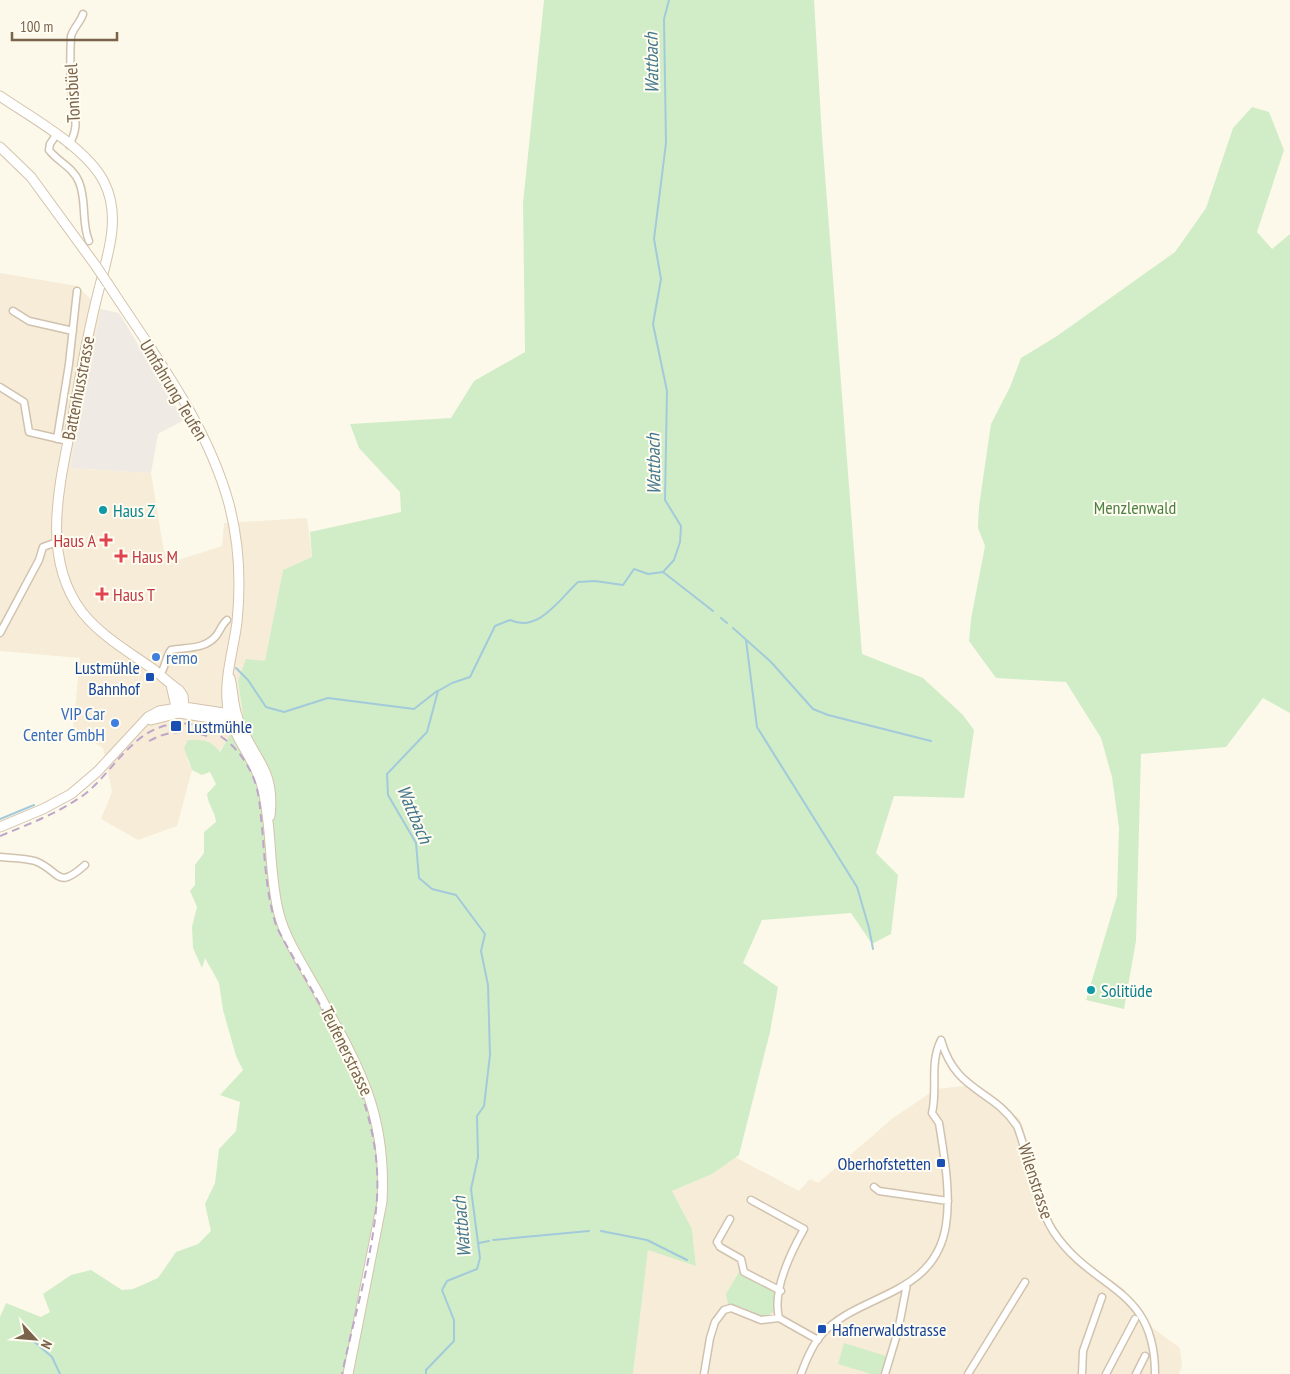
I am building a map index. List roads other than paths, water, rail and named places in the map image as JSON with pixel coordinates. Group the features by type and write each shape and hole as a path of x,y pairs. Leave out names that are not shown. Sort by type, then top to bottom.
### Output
{"main road":[{"name":"Battenhusstrasse","path":"0,96 69,145 96,169 104,182 112,213 109,252 88,334 68,440 58,497 57,542 63,576 81,611 100,631 160,674 182,693 179,709"},
{"name":"Umfahrung Teufen","path":"0,147 30,177 96,266 188,410 210,450 222,482 234,529 239,570 237,622 230,675 232,716"},
{"path":"0,827 43,809 71,794 89,781 151,714 179,709 232,716"},
{"name":"Teufenerstrasse","path":"232,716 269,781 272,804 270,824 275,896 284,929 360,1072 372,1102 381,1144 384,1176 380,1221 348,1374"}],"street":[{"name":"Tonisbüel","path":"69,145 76,124 76,109 72,97 71,36 74,28 80,23 83,14"},
{"path":"56,135 50,144 49,150 73,172 79,182 85,203 86,233 89,241"},
{"path":"57,439 77,291"},
{"path":"13,312 29,321 73,331"},
{"path":"0,387 24,402 29,432 68,440"},
{"path":"0,633 39,560 43,547 57,542"},
{"path":"160,674 165,668 168,654 171,650 197,647 208,643 215,637 227,620"},
{"path":"0,857 35,861 58,876 65,878 71,877 85,865"},
{"name":"Wilenstrasse","path":"948,1201 939,1122 932,1113 935,1101 934,1067 936,1049 940,1040 950,1064 960,1078 1010,1116 1017,1126 1047,1220 1064,1245 1075,1259 1119,1292 1134,1306 1144,1320 1151,1333 1155,1374"},
{"path":"802,1374 818,1340 842,1318 907,1284 923,1270 940,1244 946,1226 948,1201 879,1191 874,1187"},
{"path":"751,1200 804,1229 788,1258 776,1309 779,1318"},
{"path":"730,1219 717,1242 720,1247 741,1259 744,1272 780,1291"},
{"path":"968,1374 1025,1282"},
{"path":"885,1374 898,1331 907,1284"},
{"path":"1082,1374 1084,1350 1102,1297"},
{"path":"704,1374 710,1338 716,1322 724,1310 731,1308 740,1310 761,1320 779,1318 818,1340"},
{"path":"1106,1374 1135,1319"},
{"path":"1136,1374 1145,1356"}],"waterway":[{"name":"Wattbach","path":"426,1374 426,1370 454,1341 454,1320 442,1290 447,1281 477,1269 480,1258 471,1189 478,1157 477,1116 484,1106 490,1055 488,985 481,951 485,934 456,895 432,889 419,878 416,843 388,795 387,774 427,732 438,691 452,683 470,677 495,626 510,620 520,623 530,622 539,618 556,605 578,582 595,581 623,585 634,569 648,574 663,572 674,560 680,542 681,526 665,500 667,391 653,324 661,279 654,239 666,143 664,19 669,0"},
{"path":"663,572 713,611"},
{"path":"721,618 727,623"},
{"path":"733,628 771,662 813,709 828,715 931,741"},
{"path":"746,640 757,727 857,887 873,949"},
{"path":"236,668 248,680 266,707 284,712 328,698 414,709 437,691"},
{"path":"0,819 34,805"},
{"path":"493,1240 589,1231"},
{"path":"601,1231 647,1240 687,1260"},
{"path":"479,1243 489,1241"},
{"path":"31,1339 52,1357 60,1374"}],"railway":[{"path":"0,836 44,818 75,801 92,788 138,740 155,729 173,724 190,724 207,729 222,737 236,750 247,765 258,793 268,891 273,916 277,928 346,1057 360,1091 370,1125 376,1161 377,1198 372,1242 342,1374"},
{"path":"149,741 177,732 192,732 207,736"}],"place":[{"name":"Haus Z","path":"103,510"},
{"name":"Haus A","path":"106,540"},
{"name":"Haus M","path":"121,556"},
{"name":"Haus T","path":"102,594"},
{"name":"remo","path":"156,657"},
{"name":"Lustmühle Bahnhof","path":"150,677"},
{"name":"VIP Car Center GmbH","path":"115,723"},
{"name":"Lustmühle","path":"176,726"},
{"name":"Solitüde","path":"1091,990"},
{"name":"Oberhofstetten","path":"941,1163"},
{"name":"Hafnerwaldstrasse","path":"822,1329"}],"park label":[{"name":"Menzlenwald","path":"1135,507"}]}
